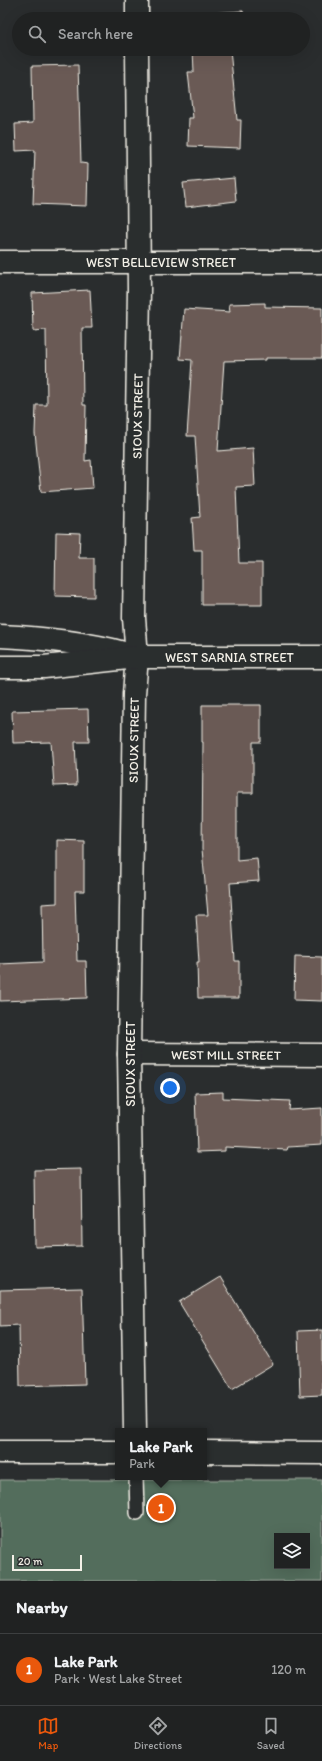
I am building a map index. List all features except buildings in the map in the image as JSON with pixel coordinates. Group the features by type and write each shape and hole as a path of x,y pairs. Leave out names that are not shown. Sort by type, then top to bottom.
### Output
{"street":[{"path":"137,0 137,12"},
{"name":"SIOUX STREET","path":"135,1428 129,1054 134,694 137,656 134,618 139,261 137,56"},
{"name":"WEST BELLEVIEW STREET","path":"0,262 322,262"},
{"name":"WEST SARNIA STREET","path":"0,636 46,639 106,648 137,656"},
{"name":"WEST SARNIA STREET","path":"0,667 44,667 137,656 322,656"},
{"name":"WEST MILL STREET","path":"129,1054 322,1055"},
{"path":"0,1452 115,1452"},
{"path":"207,1452 322,1452"}],"lane":[{"path":"136,1480 137,1513"}],"green space":[{"path":"0,1480 322,1480 322,1581 0,1581"}],"place":[{"name":"Lake Park","path":"161,1508"}]}
